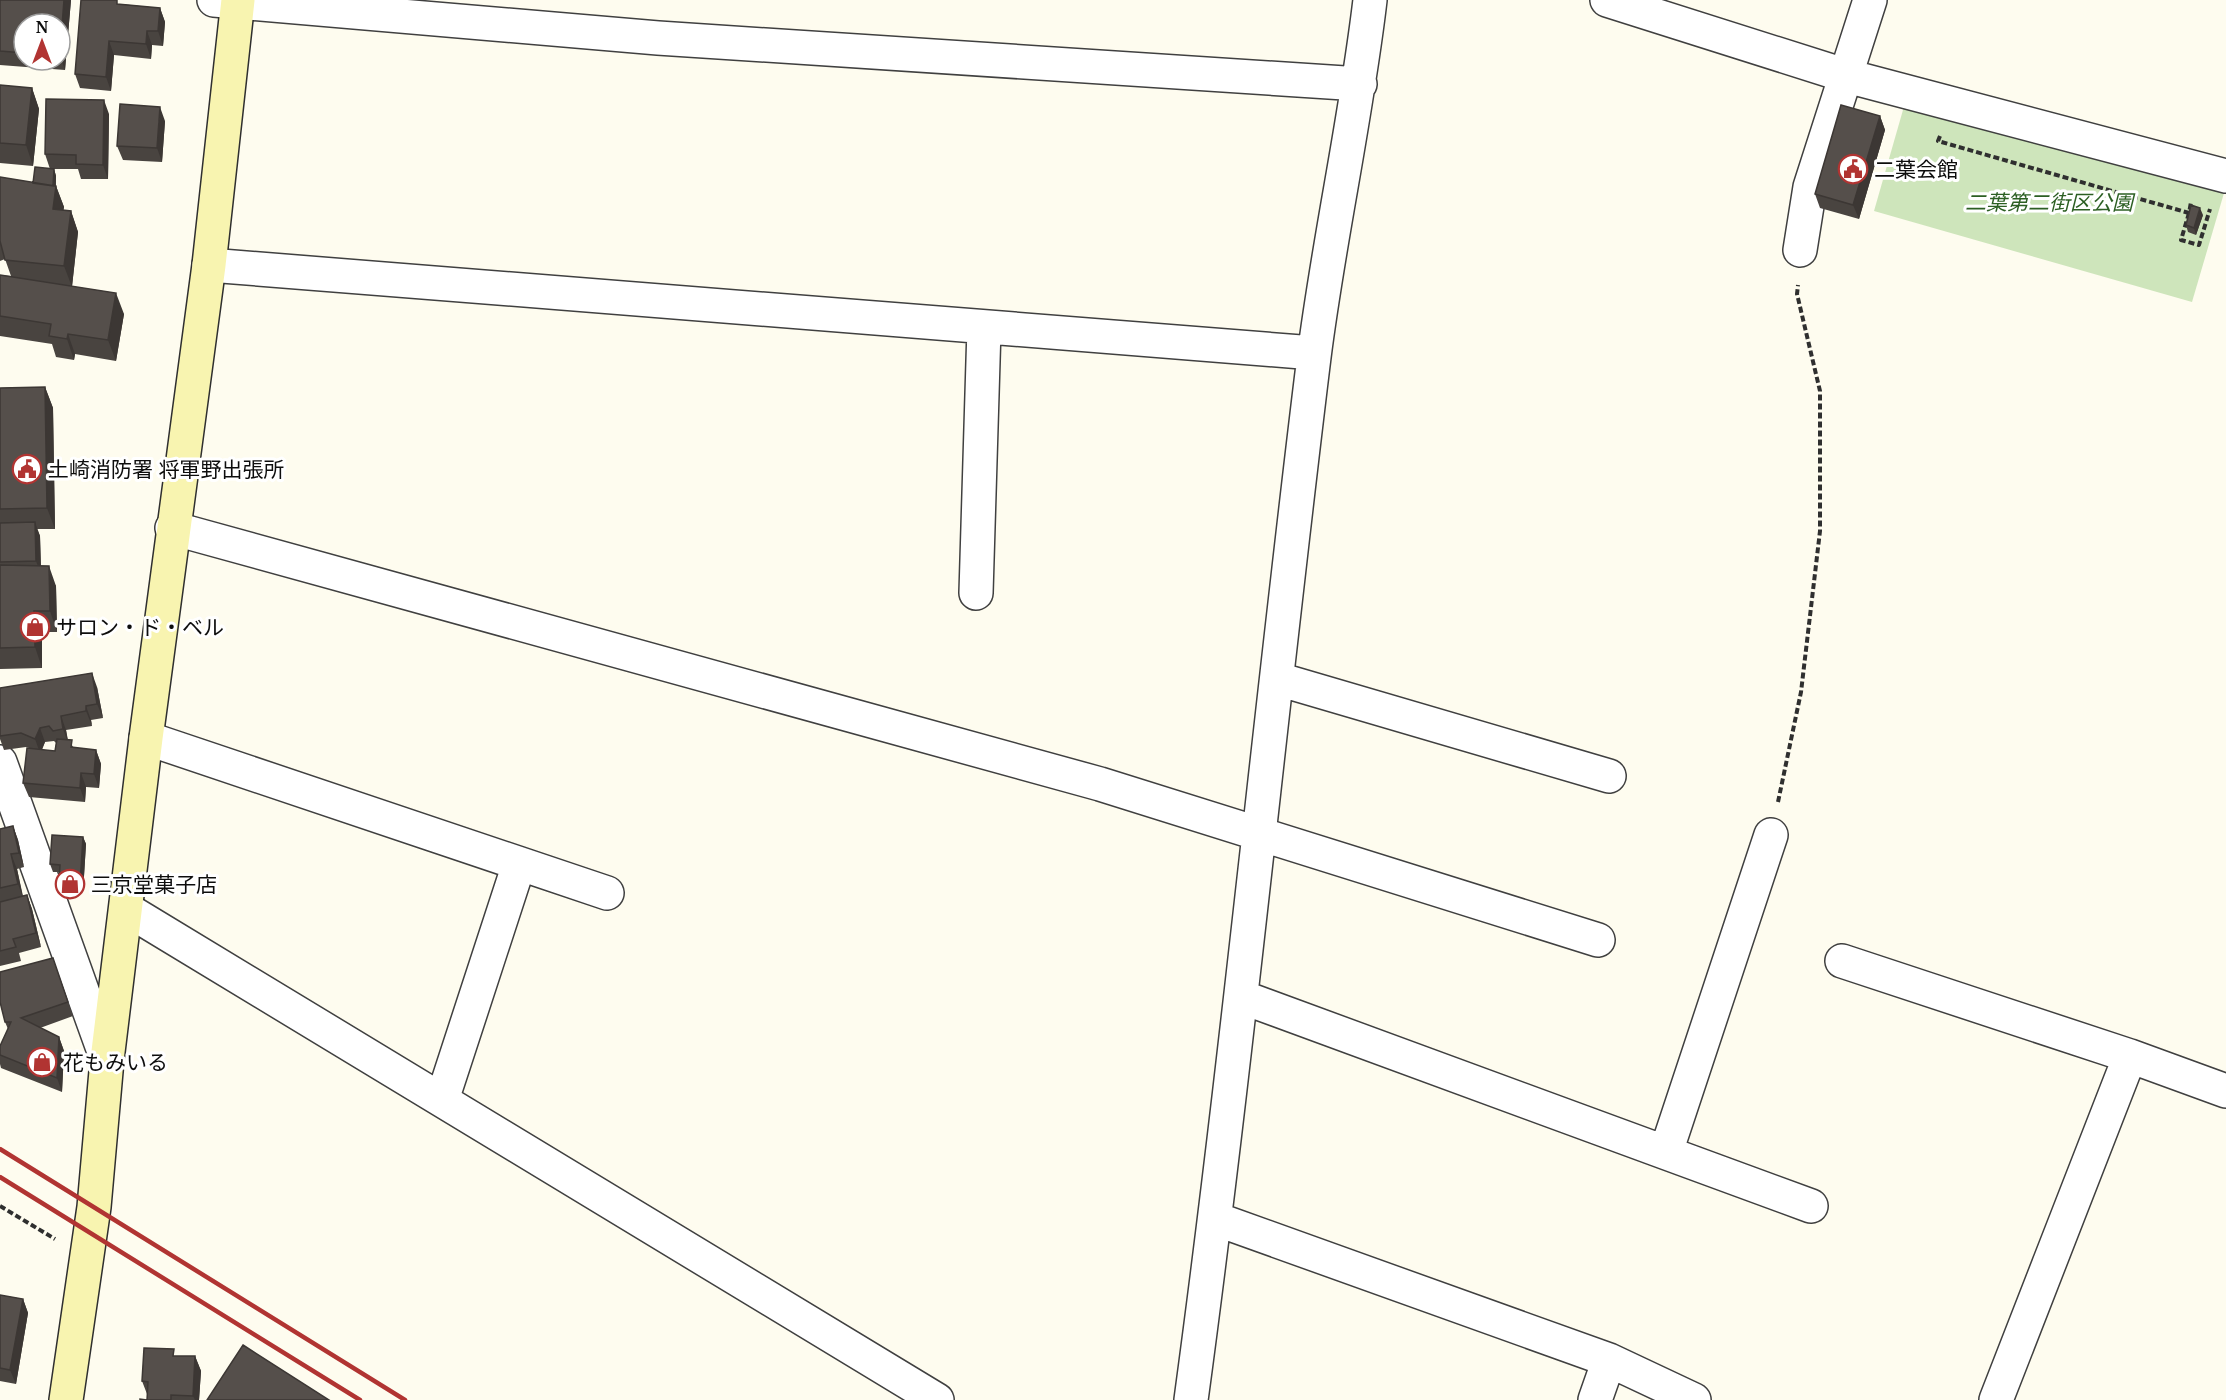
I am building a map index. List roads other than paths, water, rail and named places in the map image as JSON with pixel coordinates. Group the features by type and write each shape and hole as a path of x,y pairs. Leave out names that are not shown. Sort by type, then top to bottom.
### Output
{"street":[{"path":"1191,1400 1216,1219 1314,353 1360,84 1370,0"},
{"path":"1607,0 1673,9 1847,76 2226,176"},
{"path":"1800,250 1810,187 1870,0"},
{"path":"66,1400 86,1258 107,1060 172,528 209,265 230,1 658,38 1360,84"},
{"path":"209,265 1314,353"},
{"path":"976,593 984,328"},
{"path":"172,528 1100,784 1598,940"},
{"path":"1278,679 1609,776"},
{"path":"146,738 607,893"},
{"path":"0,762 107,1060"},
{"path":"1666,1152 1771,835"},
{"path":"442,1100 519,864"},
{"path":"126,909 937,1400"},
{"path":"1842,962 2130,1056 2226,1091"},
{"path":"1242,997 1811,1206"},
{"path":"1996,1400 2130,1056"},
{"path":"1216,1219 1609,1360 1694,1400"},
{"path":"1595,1400 1609,1360"}],"railway":[{"path":"0,1149 405,1400"},
{"path":"0,1177 360,1400"}],"place":[{"name":"二葉会館","path":"1853,169"},
{"name":"土崎消防署 将軍野出張所","path":"27,469"},
{"name":"サロン・ド・ベル","path":"35,627"},
{"name":"三京堂菓子店","path":"70,884"},
{"name":"花もみいる","path":"42,1062"}],"park label":[{"name":"二葉第二街区公園","path":"2049,202"}]}
